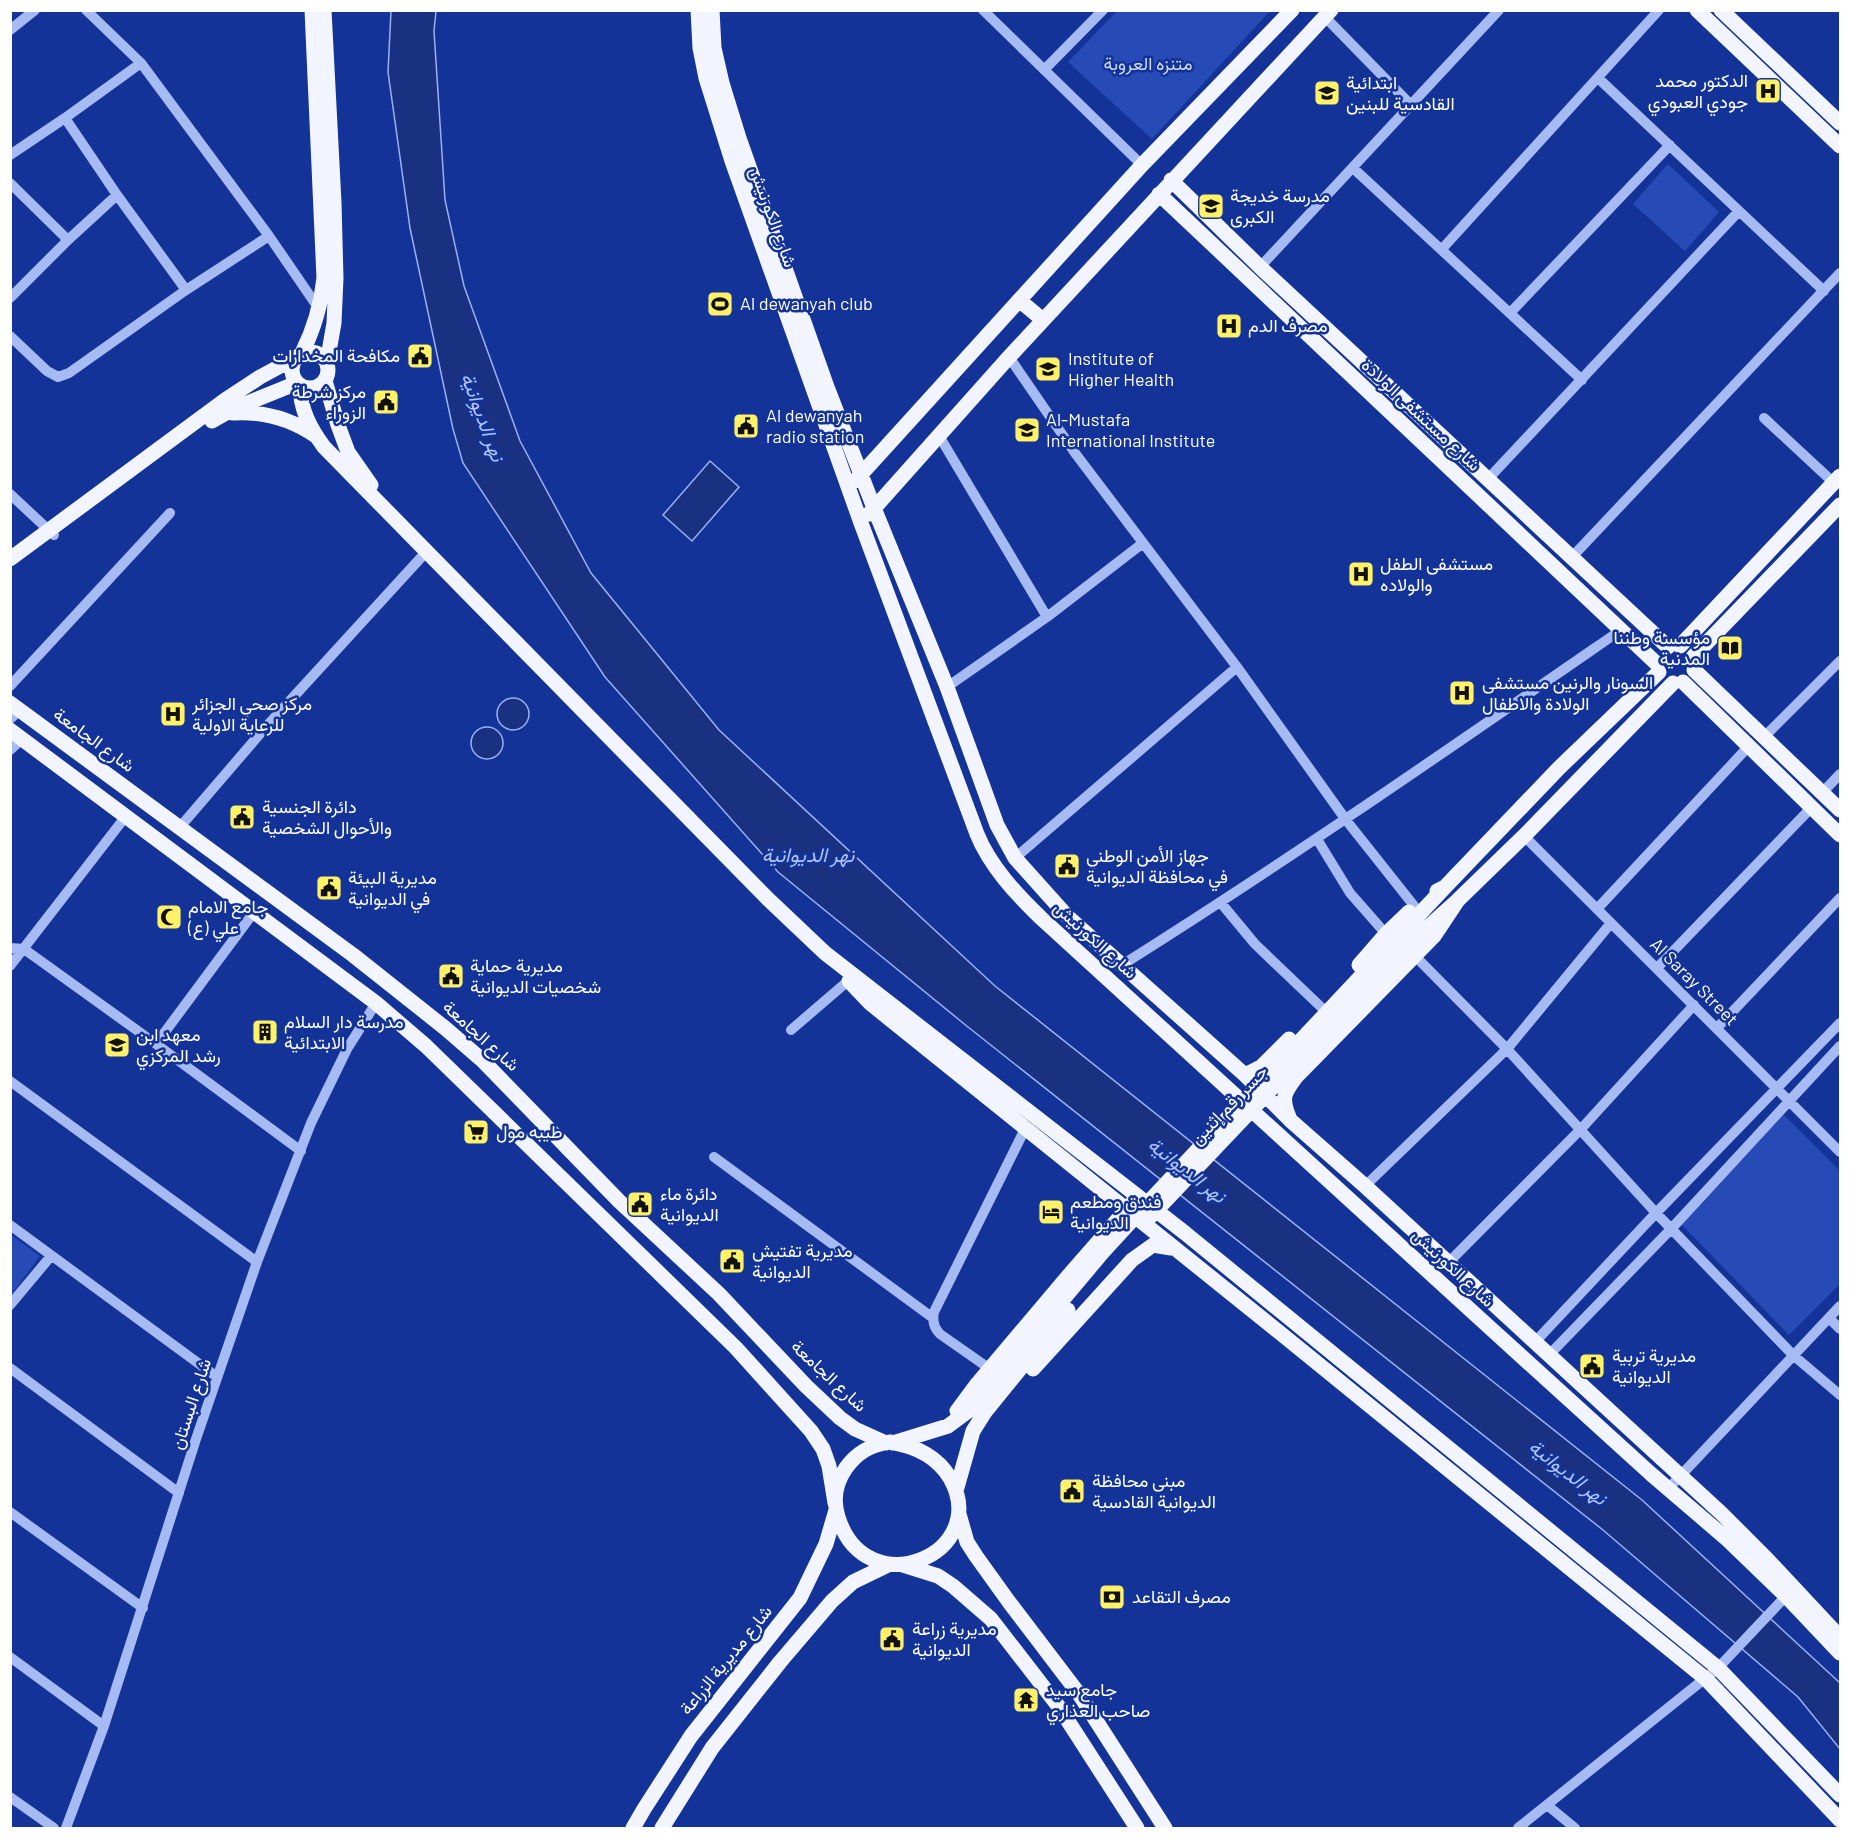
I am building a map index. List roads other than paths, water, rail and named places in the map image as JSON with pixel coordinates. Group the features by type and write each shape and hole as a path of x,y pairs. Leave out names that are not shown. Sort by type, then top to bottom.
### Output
{"main road":[{"path":"312,10 324,278 319,309 312,332 292,367 294,378 299,384 310,388 321,385 328,375 327,363 334,322 336,278 324,10"},
{"name":"شارع الكورنيش","path":"698,10 700,48 704,68 732,161 861,523 982,846 1006,880 1032,909 1651,1474 1728,1540 1840,1653"},
{"name":"شارع الكورنيش","path":"712,10 714,48 722,83 739,138 827,387 931,645 997,825 1015,858 1050,898 1721,1513 1767,1558 1840,1637"},
{"path":"1697,10 1840,146"},
{"path":"1721,10 1840,123"},
{"path":"861,523 938,434 1171,180 1328,14"},
{"path":"849,488 1142,165 1287,16"},
{"path":"1287,16 1276,33 1281,44 1287,47 1298,44"},
{"path":"1255,50 1266,47 1274,52 1279,58 1276,69"},
{"name":"شارع مستشفى الولادة","path":"1171,180 1260,267 1572,557 1674,646"},
{"name":"شارع مستشفى الولادة","path":"1159,194 1621,630 1658,668"},
{"path":"1018,300 1043,320"},
{"path":"10,567 225,400 260,377 299,355 314,351 327,363"},
{"path":"325,381 348,452 393,517"},
{"path":"10,559 52,533 222,414 299,384"},
{"path":"299,384 303,410 317,436 333,456 760,891 825,953 1185,1233 1718,1668 1840,1795"},
{"path":"1390,413 1404,400"},
{"path":"222,414 240,412 268,415 298,425 317,436"},
{"path":"1290,1120 1284,1098 1292,1083 1445,887 1658,668 1661,652 1674,646 1837,480"},
{"path":"1245,1075 1261,1067 1321,1007 1401,944 1434,936 1458,900 1678,682 1691,676 1694,664 1840,505"},
{"path":"910,655 931,645"},
{"path":"1674,646 1689,651 1694,664 1763,738 1840,810"},
{"path":"1658,668 1669,682 1678,682 1840,836"},
{"name":"شارع الجامعة","path":"14,711 180,827 353,955 445,1028 482,1060 619,1201 719,1294 840,1418 855,1429 890,1443"},
{"path":"16,734 376,1003 426,1046 736,1348 811,1431 823,1449 829,1466 835,1506 841,1526 859,1551 873,1560 938,1576 991,1619 1059,1707 1137,1828"},
{"path":"982,846 1004,839"},
{"path":"1401,944 1414,907 1426,897 1445,887"},
{"path":"1032,909 1050,898"},
{"name":"جسر رقم إثنين","path":"1001,1373 1401,944"},
{"path":"825,953 871,1004 1706,1679 1840,1820"},
{"path":"336,974 353,955"},
{"path":"426,1046 445,1028"},
{"path":"835,1506 839,1480 854,1457 869,1447 948,1426 971,1409 1138,1196"},
{"path":"1175,1249 1185,1233"},
{"path":"966,1454 984,1428 1050,1349 1132,1260 1153,1245 1164,1245 1175,1249"},
{"path":"1488,1326 1503,1313"},
{"path":"956,1491 973,1431 1001,1373"},
{"path":"890,1443 918,1450 935,1459 946,1473 956,1491 967,1542 1079,1694 1165,1828"},
{"path":"1651,1474 1657,1476 1665,1472 1663,1460"},
{"name":"شارع مديرية الزراعة","path":"633,1828 691,1736 800,1598 826,1544 835,1506"},
{"path":"662,1828 712,1748 780,1662 843,1589 872,1571 919,1561 944,1544 951,1536 959,1513"}],"street":[{"path":"10,30 35,10"},
{"path":"86,10 141,63 269,236 319,309"},
{"path":"983,10 1142,165"},
{"path":"1044,70 1103,10"},
{"path":"1260,267 1499,10"},
{"path":"1442,249 1659,10"},
{"path":"1328,14 1411,105"},
{"path":"10,155 141,63"},
{"path":"1598,78 1824,291"},
{"path":"65,118 186,290"},
{"path":"1510,313 1670,145"},
{"path":"1353,168 1582,380"},
{"path":"10,183 68,240"},
{"path":"10,298 117,195"},
{"path":"1488,479 1739,211"},
{"path":"10,336 47,371 58,377 69,373 186,290 269,236"},
{"path":"1572,557 1840,273"},
{"path":"1009,357 1076,453 1237,667 1346,820 1414,907"},
{"path":"1764,418 1837,480"},
{"path":"938,434 1047,617"},
{"path":"10,494 52,533"},
{"path":"10,686 170,513"},
{"path":"947,687 1047,617 1143,543"},
{"path":"180,827 246,750 427,551"},
{"path":"1122,964 1221,903 1346,820 1621,630"},
{"path":"1763,738 1840,661"},
{"path":"1015,858 1237,667"},
{"path":"10,750 16,734"},
{"path":"1597,909 1748,747"},
{"path":"1822,793 1840,774"},
{"path":"1657,968 1812,807"},
{"path":"10,966 126,816"},
{"name":"Al Saray Street","path":"1524,836 1840,1152"},
{"path":"1317,839 1350,893 1507,1049 1656,1213 1793,1355 1840,1395"},
{"path":"1717,1028 1840,898"},
{"path":"1221,903 1255,944 1321,1007"},
{"path":"156,1044 254,912"},
{"path":"1365,1186 1507,1049 1611,923"},
{"path":"10,948 24,949 301,1151"},
{"path":"791,1030 848,981"},
{"name":"شارع البستان","path":"66,1828 104,1726 217,1377 257,1262 311,1123 333,1075 376,1003"},
{"path":"1448,1263 1581,1129 1694,1005"},
{"path":"1535,1342 1840,1023"},
{"path":"1549,1355 1672,1228 1840,1046"},
{"path":"10,1081 257,1262"},
{"path":"1001,1373 940,1334 936,1330 933,1318 1025,1129"},
{"path":"714,1157 933,1318"},
{"path":"10,1225 217,1377"},
{"path":"10,1305 51,1256"},
{"path":"1668,1489 1840,1306"},
{"path":"1829,1318 1840,1329"},
{"path":"10,1368 179,1493"},
{"path":"10,1512 143,1608"},
{"path":"1518,1828 1706,1679 1784,1598"},
{"path":"10,1657 104,1726"},
{"path":"10,1797 54,1828"},
{"path":"1547,1805 1575,1828"}],"water":[{"name":"نهر الديوانية","path":"391,11 436,11 434,31 445,200 464,286 520,441 591,573 719,730 995,986 1642,1500 1840,1683 1840,1749 1798,1697 1603,1530 968,1027 778,872 605,677 463,463 453,429 410,228 388,72"},
{"path":"710,461 739,487 692,541 663,515"},
{"path":"513,698 524,703 529,714 524,725 513,730 502,725 497,714 502,703"},
{"path":"487,727 498,732 503,743 498,754 487,759 476,754 471,743 476,732"}],"place":[{"name":"الدكتور محمد جودي العبودي","path":"1768,91"},
{"name":"ابتدائية القادسية للبنين","path":"1327,93"},
{"name":"مدرسة خديجة الكبرى","path":"1211,206"},
{"name":"Al dewanyah club","path":"720,304"},
{"name":"مصرف الدم","path":"1229,326"},
{"name":"مكافحة المخدارات","path":"420,356"},
{"name":"Institute of Higher Health","path":"1048,369"},
{"name":"مركز شرطة الزوراء","path":"386,402"},
{"name":"Al dewanyah radio station","path":"746,426"},
{"name":"Al-Mustafa International Institute","path":"1027,430"},
{"name":"مستشفى الطفل والولاده","path":"1361,574"},
{"name":"مؤسسة وطننا المدنية","path":"1730,648"},
{"name":"السونار والرنين مستشفى الولادة والاطفال","path":"1462,693"},
{"name":"مركز صحي الجزائر للرعاية الاولية","path":"173,714"},
{"name":"دائرة الجنسية والأحوال الشخصية","path":"242,817"},
{"name":"جهاز الأمن الوطني في محافظة الديوانية","path":"1067,866"},
{"name":"مديرية البيئة في الديوانية","path":"329,888"},
{"name":"جامع الامام علي (ع)","path":"169,917"},
{"name":"مديرية حماية شخصيات الديوانية","path":"451,976"},
{"name":"مدرسة دار السلام الابتدائية","path":"265,1032"},
{"name":"معهد ابن رشد المركزي","path":"117,1045"},
{"name":"طيبه مول","path":"476,1132"},
{"name":"دائرة ماء الديوانية","path":"640,1204"},
{"name":"فندق ومطعم الديوانية","path":"1051,1212"},
{"name":"مديرية تفتيش الديوانية","path":"732,1261"},
{"name":"مديرية تربية الديوانية","path":"1592,1366"},
{"name":"مبنى محافظة الديوانية القادسية","path":"1072,1491"},
{"name":"مصرف التقاعد","path":"1112,1597"},
{"name":"مديرية زراعة الديوانية","path":"892,1639"},
{"name":"جامع سيد صاحب العذاري","path":"1026,1700"}],"park label":[{"name":"متنزه العروبة","path":"1148,64"}]}
